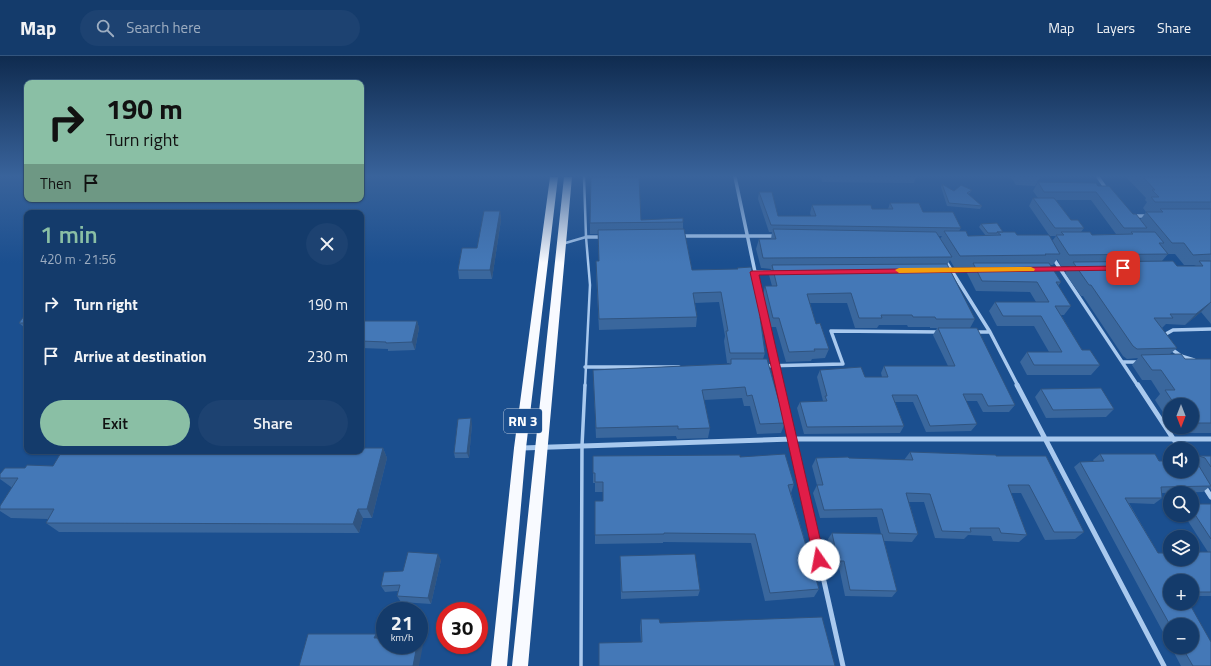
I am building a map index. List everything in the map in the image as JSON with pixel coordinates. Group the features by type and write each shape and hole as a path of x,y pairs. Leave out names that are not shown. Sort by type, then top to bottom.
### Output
{"highway":[{"name":"RN 3","path":"499,666 520,448 550,205"},
{"name":"RN 3","path":"520,666 565,205"}],"street":[{"path":"741,205 754,272 760,294"},
{"path":"1132,221 1128,216 1151,216"},
{"path":"678,236 778,236"},
{"path":"586,237 609,237"},
{"path":"1048,251 1175,442"},
{"path":"944,258 990,332 1044,439 1164,666"},
{"path":"1044,269 1075,269"},
{"path":"943,270 982,270"},
{"path":"754,272 778,272"},
{"path":"763,308 843,666"},
{"path":"1194,360 1181,356 1171,350 1165,343 1164,335 1173,330 1211,329"},
{"path":"760,366 843,364 831,331 942,332"},
{"path":"966,332 990,332"},
{"path":"1178,361 1200,360"},
{"path":"1122,362 1146,362"},
{"path":"586,367 681,367"},
{"path":"520,448 792,439 1211,439"},
{"path":"1200,480 1211,497"}],"lane":[{"path":"581,666 582,446 590,285 585,205"},
{"path":"561,244 586,237"}],"building":[{"path":"590,205 640,205 641,220 683,218 683,222 590,223"},
{"path":"764,205 775,205 778,216 816,216 812,205 871,205 872,209 893,209 891,205 920,205 923,212 953,212 961,228 771,225"},
{"path":"1038,205 1060,205 1071,220 1078,220 1084,228 1055,228"},
{"path":"1106,205 1126,205 1133,214 1136,214 1147,228 1124,228"},
{"path":"1160,209 1211,209 1211,254 1193,255 1184,243 1172,243 1146,212 1163,212"},
{"path":"484,211 500,211 490,270 458,270 462,248 477,248"},
{"path":"997,223 1003,232 988,233 981,224"},
{"path":"684,229 692,270 738,269 737,268 751,267 756,286 759,286 766,317 760,317 765,353 730,353 726,331 728,331 721,292 693,293 697,317 599,319 596,261 599,261 598,230"},
{"path":"773,229 936,232 952,257 763,258 759,239 776,239"},
{"path":"944,231 966,231 968,236 1001,235 997,232 1015,232 1017,235 1049,235 1060,254 960,256"},
{"path":"1061,232 1090,232 1092,235 1155,232 1164,243 1159,243 1168,254 1069,255 1056,235 1064,235"},
{"path":"1173,261 1177,266 1203,266 1199,261 1211,261 1211,302 1196,314 1170,314 1173,318 1154,318 1177,348 1137,349 1133,346 1091,285 1089,285 1073,262"},
{"path":"973,263 1049,263 1061,282 1056,282 1071,306 1055,306 1082,350 1090,350 1100,365 1034,365 1027,352 1062,352 1041,316 1003,316 995,302 1049,302 1037,282 982,281"},
{"path":"947,264 975,319 936,319 935,317 913,317 912,315 881,315 882,318 859,318 851,293 807,294 816,324 820,323 829,349 814,349 815,351 789,352 779,318 773,318 765,286 777,286 772,265"},
{"path":"24,316 24,323 19,323"},
{"path":"364,321 417,321 412,342 364,341"},
{"path":"938,328 977,328 1015,405 988,406 982,394 963,394 977,424 930,426 917,395 892,395 904,426 807,427 800,402 827,401 820,370 861,367 865,377 888,377 884,366 955,366"},
{"path":"1181,354 1185,359 1211,359 1211,423 1199,423 1199,398 1170,398 1165,390 1175,390 1161,370 1152,370 1141,355"},
{"path":"731,359 767,359 785,423 760,424 752,395 747,396 745,387 702,390 710,428 678,429 678,426 596,428 593,370 731,364"},
{"path":"1101,388 1114,409 1053,410 1041,389"},
{"path":"471,418 467,453 454,453 458,419"},
{"path":"364,448 383,448 367,509 358,509 353,524 46,523 54,509 0,509 0,506 18,478 0,478 0,474 5,468 25,468 27,465 53,466 60,454 364,454"},
{"path":"910,452 996,456 1046,456 1084,532 1054,532 1029,485 1008,485 1027,535 1001,533 999,528 970,528 971,532 942,531 930,494 906,493 918,534 889,533 882,509 824,510 817,485 823,485 816,458 848,457 913,460"},
{"path":"785,454 794,484 788,485 819,589 770,593 755,534 664,533 595,535 595,501 603,501 603,482 595,482 595,473 593,473 593,456 740,455 740,457"},
{"path":"1100,454 1155,454 1159,461 1163,461 1163,478 1199,478 1199,466 1211,486 1163,486 1161,487 1162,498 1125,498 1158,553 1163,553 1163,566 1199,566 1199,552 1211,552 1211,592 1199,592 1199,574 1163,574 1163,610 1193,610 1197,618 1166,618 1080,462 1104,461"},
{"path":"1199,456 1211,456 1211,467 1205,458"},
{"path":"1199,504 1211,504 1211,539 1199,521"},
{"path":"832,533 882,534 897,591 850,590 844,561 838,561"},
{"path":"408,552 438,554 428,598 397,596 400,585 381,586 384,572 403,571"},
{"path":"695,554 700,590 622,592 620,556"},
{"path":"822,617 835,666 599,666 599,643 642,642 641,619 659,619 660,623"},
{"path":"1199,621 1211,642 1211,666 1193,666 1186,654 1199,654"},
{"path":"308,634 376,634 374,638 376,638 376,654 415,654 413,666 299,666"}],"slow traffic":[{"path":"899,270 1031,269"}],"route":[{"path":"819,560 754,272 1123,268"}]}
